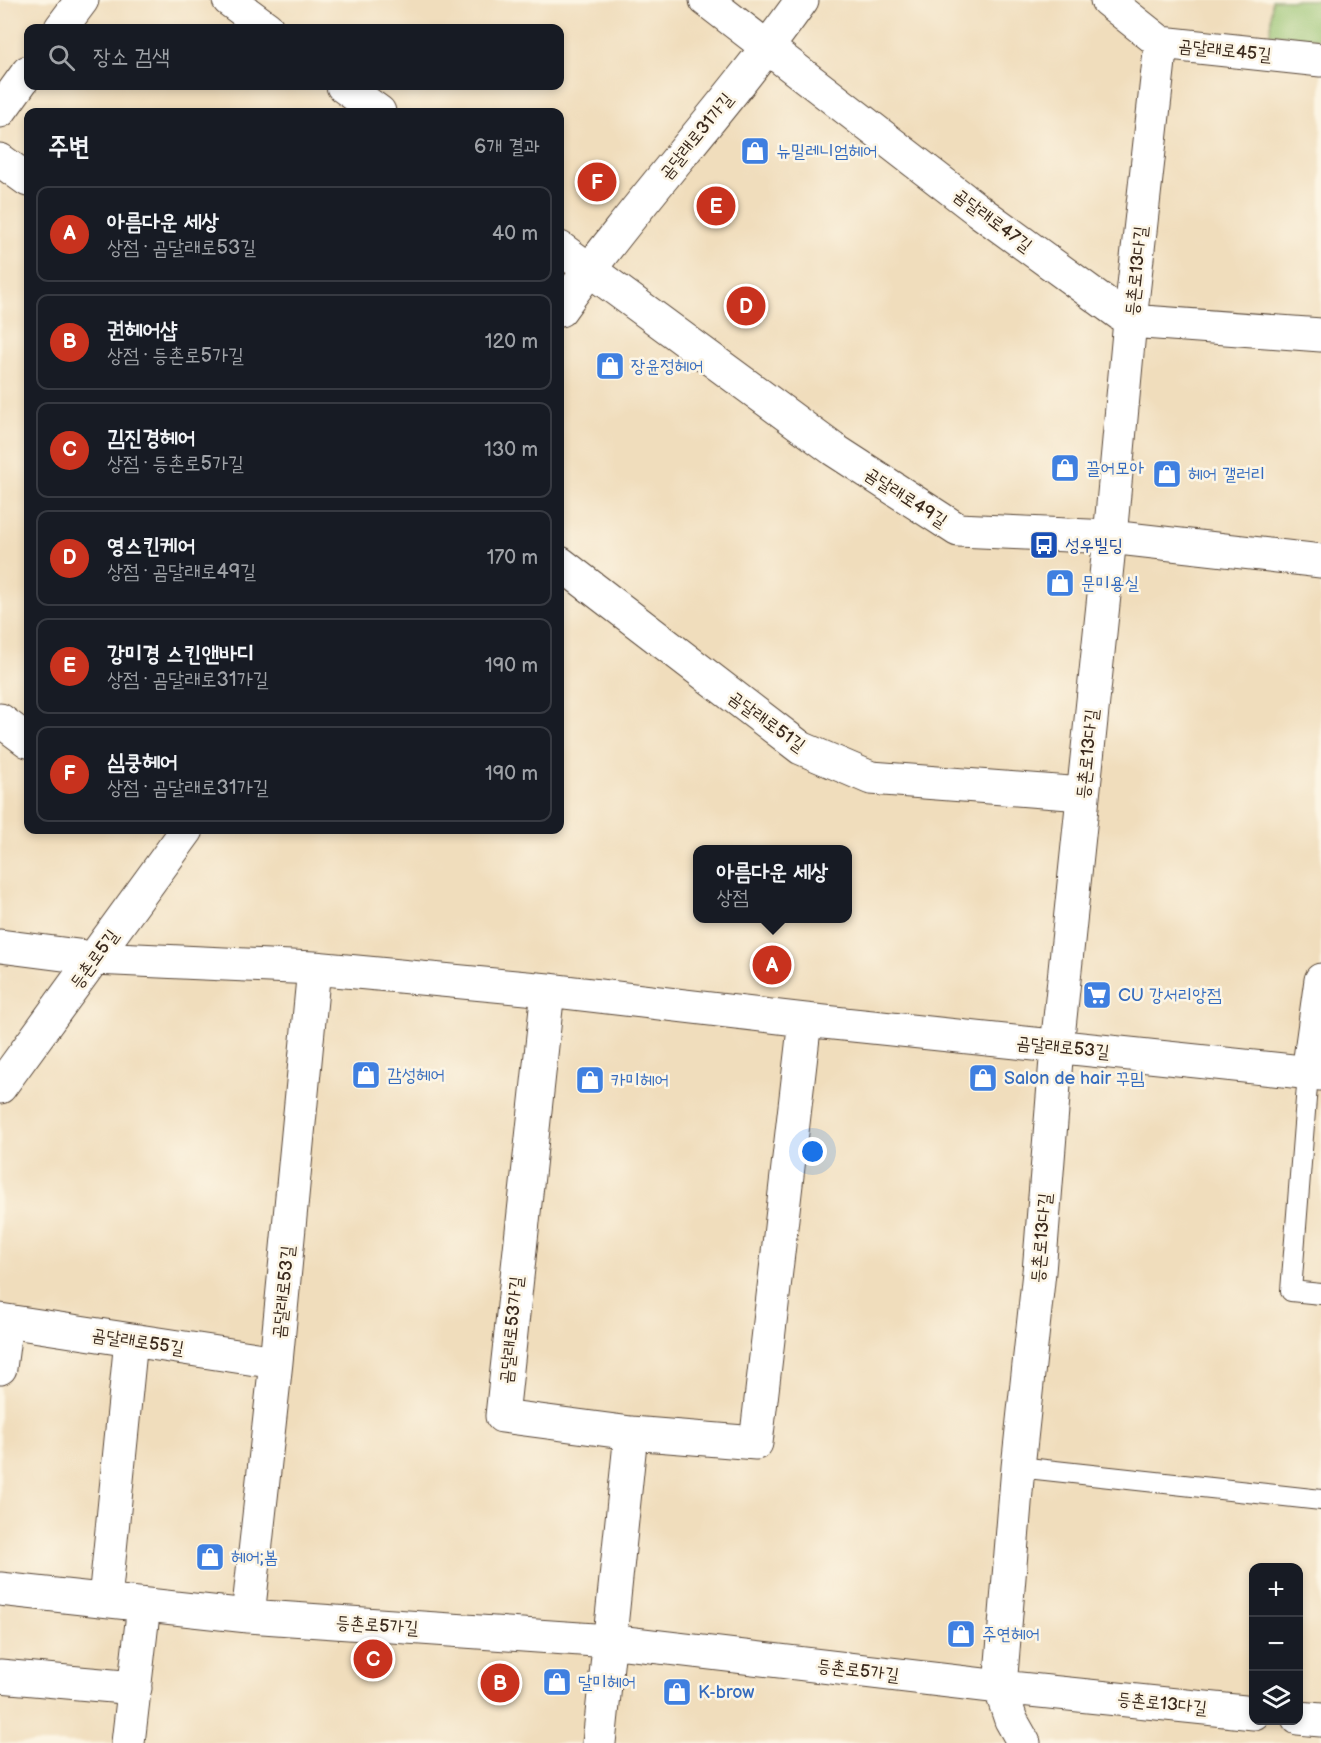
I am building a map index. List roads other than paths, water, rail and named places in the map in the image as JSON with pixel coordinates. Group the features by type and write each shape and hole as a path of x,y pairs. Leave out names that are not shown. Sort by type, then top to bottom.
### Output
{"street":[{"path":"64,24 81,0"},
{"path":"229,0 262,24"},
{"name":"곰달래로47길","path":"706,0 979,211 1130,321"},
{"name":"곰달래로31가길","path":"588,270 769,47 802,0"},
{"name":"곰달래로45길","path":"1107,0 1161,43 1321,60"},
{"name":"등촌로13다길","path":"1024,1743 1011,1720 999,1687 1018,1467 1039,1272 1056,1047 1110,537 1130,321 1161,43"},
{"path":"0,111 24,78"},
{"path":"349,90 373,108"},
{"path":"0,160 24,177"},
{"name":"곰달래로49길","path":"564,251 833,449 958,530 1110,537 1321,561"},
{"path":"564,304 588,270"},
{"path":"1130,321 1321,335"},
{"name":"곰달래로51길","path":"564,566 801,748 871,778 1083,794"},
{"path":"0,720 24,738"},
{"name":"등촌로5길","path":"0,1087 94,958 172,835"},
{"name":"곰달래로53길","path":"0,946 94,958 314,968 548,990 805,1020 1314,1073"},
{"name":"곰달래로53길","path":"248,1616 276,1362 314,968"},
{"path":"1314,1073 1321,980"},
{"name":"곰달래로53가길","path":"548,990 502,1416 631,1433 756,1443 805,1020"},
{"path":"0,1368 3,1321"},
{"name":"곰달래로55길","path":"3,1321 276,1362"},
{"path":"105,1600 131,1340"},
{"path":"599,1743 631,1433"},
{"name":"등촌로5가길","path":"0,1589 248,1616 609,1641 999,1687"},
{"path":"128,1743 144,1605"},
{"path":"0,1676 135,1688"},
{"name":"등촌로13다길","path":"999,1687 1249,1712"},
{"path":"1303,1718 1321,1720"}],"lane":[{"path":"1314,1073 1291,1291 1321,1294"},
{"path":"1018,1467 1321,1500"}],"place":[{"name":"뉴밀레니엄헤어","path":"755,151"},
{"name":"심쿵헤어","path":"597,182"},
{"name":"강미경 스킨앤바디","path":"716,206"},
{"name":"영스킨케어","path":"746,306"},
{"name":"장윤정헤어","path":"610,366"},
{"name":"끌어모아","path":"1065,468"},
{"name":"헤어 갤러리","path":"1167,474"},
{"name":"성우빌딩","path":"1044,545"},
{"name":"문미용실","path":"1060,583"},
{"name":"아름다운 세상","path":"772,965"},
{"name":"CU 강서리앙점","path":"1097,995"},
{"name":"감성헤어","path":"366,1075"},
{"name":"Salon de hair 꾸밈","path":"983,1078"},
{"name":"카미헤어","path":"590,1080"},
{"name":"헤어;봄","path":"210,1557"},
{"name":"주연헤어","path":"961,1634"},
{"name":"김진경헤어","path":"373,1659"},
{"name":"달미헤어","path":"557,1682"},
{"name":"권헤어샵","path":"500,1683"},
{"name":"K-brow","path":"677,1692"}]}
